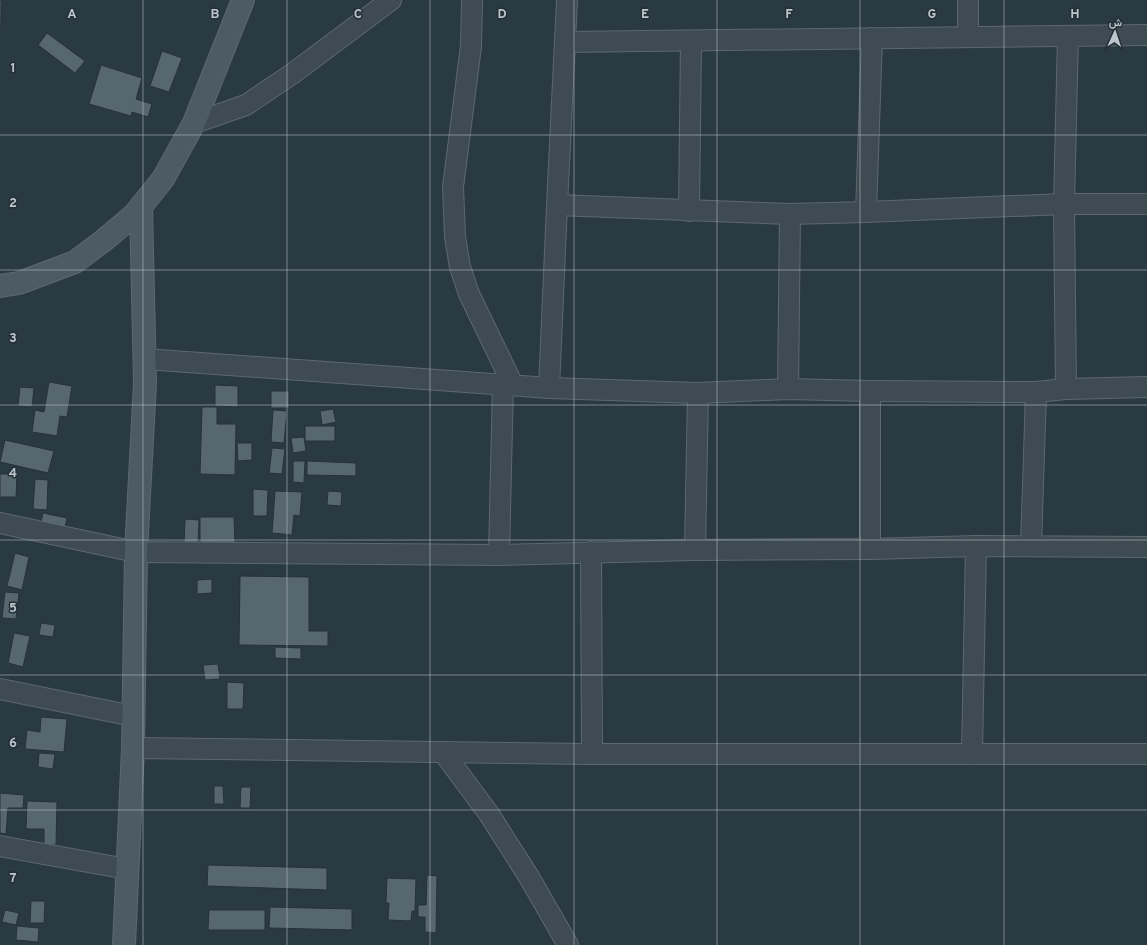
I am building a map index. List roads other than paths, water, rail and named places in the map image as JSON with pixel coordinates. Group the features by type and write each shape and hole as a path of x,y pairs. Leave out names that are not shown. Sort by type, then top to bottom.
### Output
{"street":[{"path":"0,286 19,283 74,262 104,241 134,215 163,179 194,123 244,0"},
{"path":"194,123 246,105 292,74 391,0"},
{"path":"472,0 471,46 454,187 455,237 460,267 508,385 499,554"},
{"path":"549,388 567,0"},
{"path":"968,0 968,37"},
{"path":"565,42 1147,35"},
{"path":"1066,389 1064,204 1068,36"},
{"path":"866,212 872,38"},
{"path":"689,211 691,41"},
{"path":"557,205 790,214 1064,204 1147,204"},
{"path":"124,945 133,748 136,552 145,382 141,206"},
{"path":"788,389 790,214"},
{"path":"144,359 549,388 698,393 788,389 1036,392 1066,389 1147,388"},
{"path":"870,391 870,549"},
{"path":"1031,546 1036,392"},
{"path":"695,550 698,393"},
{"path":"0,523 136,552 499,554 695,550 870,549 976,546 1147,547"},
{"path":"972,754 976,546"},
{"path":"591,552 592,754"},
{"path":"0,689 133,716"},
{"path":"133,748 592,754 1147,754"},
{"path":"443,752 489,814 529,877 568,945"},
{"path":"0,846 127,869"}]}
